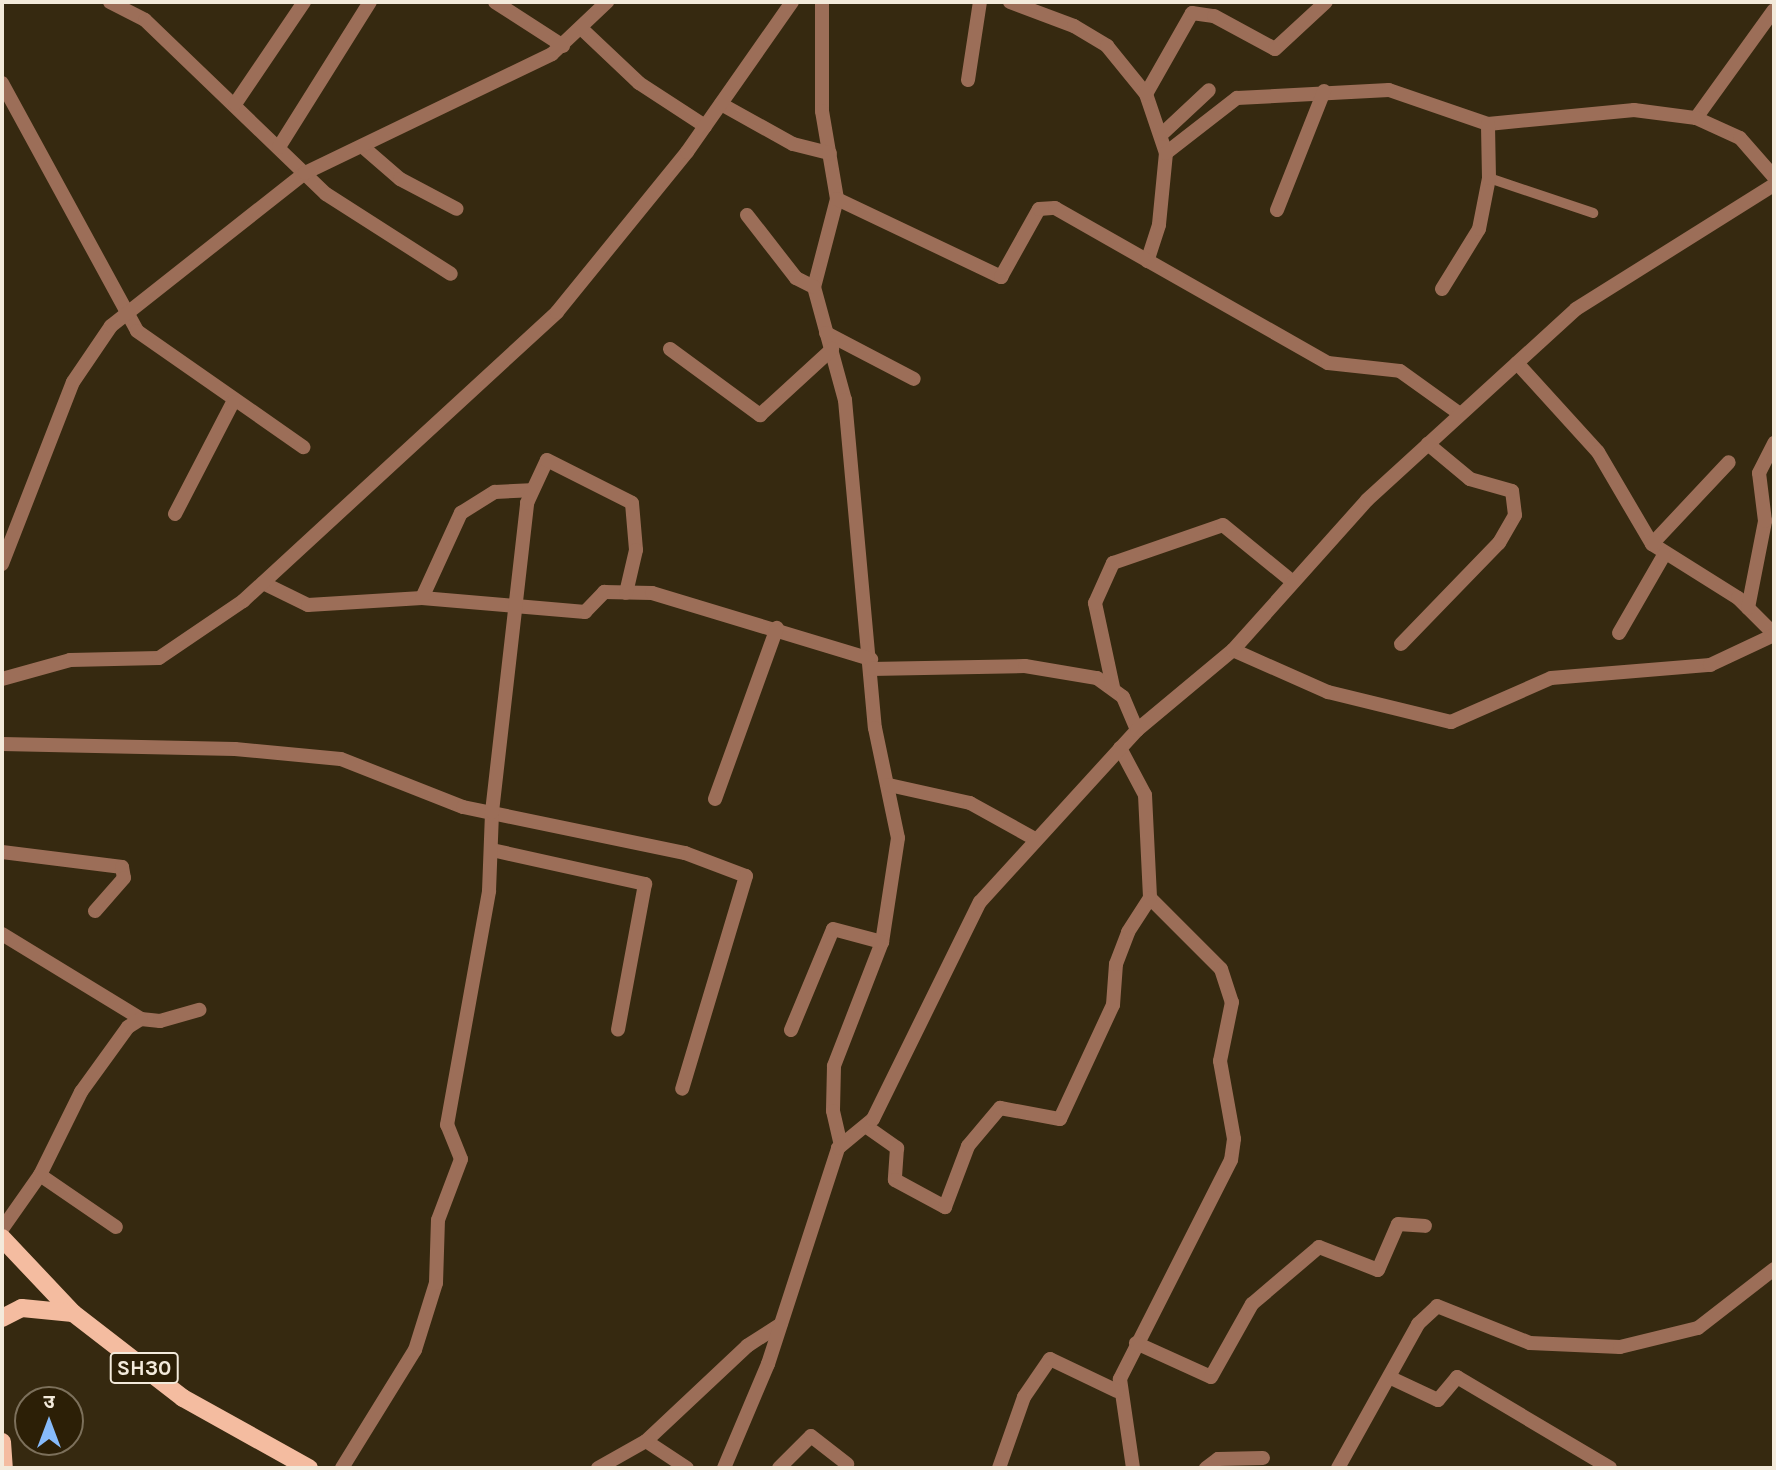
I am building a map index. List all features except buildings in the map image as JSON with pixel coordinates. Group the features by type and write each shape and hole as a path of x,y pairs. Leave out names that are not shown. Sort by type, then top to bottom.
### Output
{"main road":[{"name":"SH30","path":"2,1238 73,1313 183,1398 309,1468"},
{"path":"2,1318 22,1308 73,1313"},
{"path":"2,1442 4,1468"}],"street":[{"path":"110,2 145,20 339,203 451,274"},
{"path":"236,104 304,2"},
{"path":"279,147 370,2"},
{"path":"495,2 563,46"},
{"path":"2,564 73,382 125,315 305,173 363,147 563,46 583,30 607,2"},
{"path":"2,679 69,660 159,657 262,583 557,312 705,126 792,2"},
{"path":"724,1468 781,1324 841,1145 833,1111 834,1066 882,942 898,838 875,728 845,400 814,286 837,199 830,153 822,2"},
{"path":"968,80 981,2"},
{"path":"1010,2 1074,26 1107,46 1146,94 1163,134 1166,153 1159,225 1147,261"},
{"path":"1146,94 1192,13 1214,16 1275,49 1326,2"},
{"path":"1696,118 1774,10"},
{"path":"583,30 639,83 705,126"},
{"path":"2,83 125,315 150,342 233,402 303,447"},
{"path":"1163,134 1209,90"},
{"path":"1166,153 1237,98 1324,91 1420,96 1488,124 1654,109 1696,118 1740,138 1774,177"},
{"path":"1277,210 1324,91"},
{"path":"721,104 793,144 830,153"},
{"path":"1442,289 1479,229 1489,178 1488,124"},
{"path":"363,147 400,179 457,209"},
{"path":"841,1145 867,1127 980,902 1120,748 1233,650 1293,582 1428,444 1576,309 1774,185"},
{"path":"837,199 1001,277 1043,206 1328,363 1406,374 1460,414"},
{"path":"747,215 796,278 814,286"},
{"path":"826,333 914,379"},
{"path":"670,348 760,415 832,349"},
{"path":"1233,650 1328,692 1451,722 1551,678 1710,666 1774,634 1718,583 1664,555 1652,544 1598,452 1517,363"},
{"path":"175,514 233,402"},
{"path":"1748,608 1765,522 1759,473 1774,443"},
{"path":"1401,644 1499,543 1515,515 1512,491 1470,479 1428,444"},
{"path":"342,1468 415,1350 436,1283 438,1220 461,1159 447,1125 468,1036 492,850 492,812 530,490 550,459 632,503 636,550 626,593"},
{"path":"1652,544 1729,462"},
{"path":"422,598 461,513 495,492 530,490"},
{"path":"1138,730 1113,687 1095,603 1113,563 1156,544 1228,526 1293,582"},
{"path":"1619,633 1664,555"},
{"path":"262,583 307,605 422,598 585,612 600,594 626,593 687,600 777,628 871,664 1026,666 1113,687"},
{"path":"715,799 777,628"},
{"path":"2,744 293,752 341,759 492,812 685,853 746,876 682,1089"},
{"path":"867,1127 897,1148 895,1180 945,1207 968,1146 1000,1108 1063,1118 1113,1004 1116,964 1128,932 1150,898 1145,795 1120,748"},
{"path":"889,785 970,803 1035,839"},
{"path":"492,850 645,884 618,1030"},
{"path":"2,852 122,867 124,878 95,911"},
{"path":"1133,1468 1118,1391 1136,1343 1221,1187 1234,1139 1220,1061 1230,983 1150,898"},
{"path":"791,1030 833,929 882,942"},
{"path":"2,934 141,1019 160,1021 199,1010"},
{"path":"2,1228 40,1175 81,1092 128,1027 141,1019"},
{"path":"40,1175 116,1227"},
{"path":"1136,1343 1211,1377 1252,1304 1319,1247 1378,1270 1398,1224 1425,1226"},
{"path":"1338,1468 1391,1378 1418,1324 1437,1307 1530,1343 1620,1347 1698,1328 1774,1269"},
{"path":"598,1468 646,1441 747,1346 781,1324"},
{"path":"999,1468 1024,1397 1050,1359 1118,1391"},
{"path":"1391,1378 1438,1400 1457,1377 1611,1468"},
{"path":"779,1468 811,1436 847,1464"},
{"path":"646,1441 687,1468"},
{"path":"1206,1468 1218,1459 1263,1458"}],"lane":[{"path":"1489,178 1593,213"}]}
